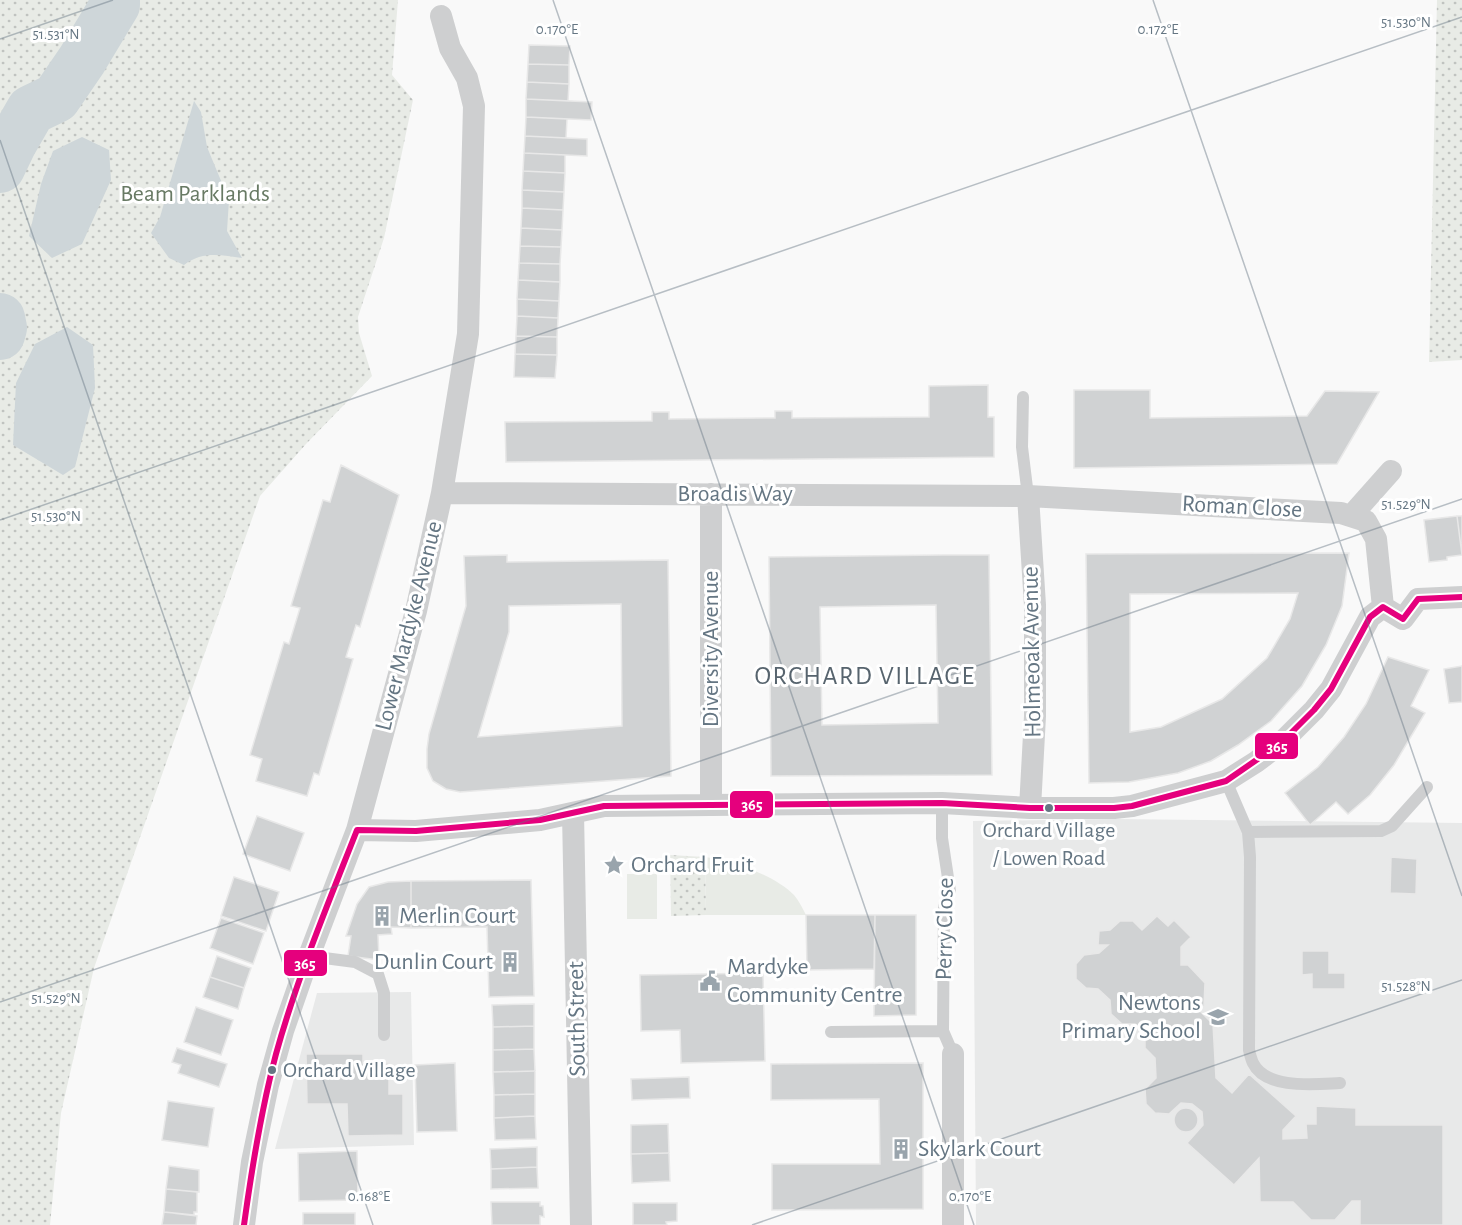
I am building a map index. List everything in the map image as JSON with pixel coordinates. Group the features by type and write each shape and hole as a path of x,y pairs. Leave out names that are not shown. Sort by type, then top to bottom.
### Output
{"street":[{"name":"Lower Mardyke Avenue","path":"244,1225 252,1162 268,1085 283,1031 357,830 416,611 442,493 468,334 474,106 467,78 450,48 441,16"},
{"path":"1383,607 1376,539 1366,521 1351,516 1391,471"},
{"name":"Broadis Way","path":"442,493 1028,495"},
{"name":"Diversity Avenue","path":"711,494 711,805"},
{"name":"Roman Close","path":"1028,495 1341,513 1351,516"},
{"name":"Holmeoak Avenue","path":"1028,495 1035,605 1035,716 1030,808"},
{"path":"1383,607 1402,619 1418,599 1462,597"},
{"path":"357,830 416,831 540,820 604,806 942,803 1030,808 1132,806 1226,781 1281,743 1314,711 1331,689 1370,617 1383,607"},
{"name":"South Street","path":"573,813 581,1225"},
{"path":"953,1054 953,1225"}],"lane":[{"path":"1023,397 1022,447 1028,495"},
{"path":"1226,781 1248,832 1251,857 1249,1050 1254,1066 1266,1076 1284,1083 1340,1083"},
{"path":"1248,832 1381,831 1392,826 1427,787"},
{"name":"Perry Close","path":"942,803 942,838 950,891 944,905 943,1031 953,1054"},
{"path":"309,956 355,962 378,974 384,993 384,1035"},
{"path":"831,1032 943,1031"}],"shaded area":[{"path":"194,101 201,112 207,147 229,200 227,231 242,258 205,256 184,265 169,258 151,233 160,217"},
{"path":"82,137 109,150 111,180 82,244 52,258 29,236 41,184 53,151"},
{"path":"67,327 93,345 95,388 75,467 63,475 13,445 16,383 35,344"},
{"name":"Newtons Primary School","path":"1113,819 1462,823 1462,1225 976,1225 973,821"},
{"path":"411,992 414,1145 275,1149 317,993"}],"green space":[{"name":"Beam Parklands","path":"0,0 398,0 392,75 413,100 384,238 358,317 359,333 372,376 306,444 260,496 94,968 61,1113 50,1225 0,1225"},
{"path":"1437,0 1462,0 1462,360 1429,362"},
{"path":"670,855 705,857 706,915 671,916"},
{"path":"705,857 740,866 776,881 794,895 806,915 706,915"},
{"path":"627,874 657,874 657,919 627,919"}],"building":[{"path":"529,45 570,46 569,65 528,64"},
{"path":"528,64 569,65 569,84 527,82"},
{"path":"527,82 569,84 568,101 526,99"},
{"path":"526,99 592,102 591,120 526,117"},
{"path":"526,117 567,119 566,138 525,136"},
{"path":"525,136 587,139 587,156 524,153"},
{"path":"524,153 565,155 565,173 523,171"},
{"path":"523,171 565,173 564,192 522,190"},
{"path":"522,190 564,192 563,210 522,208"},
{"path":"522,208 563,210 562,230 521,228"},
{"path":"521,228 562,230 561,247 520,246"},
{"path":"520,246 561,247 560,264 519,263"},
{"path":"519,263 560,264 560,282 518,280"},
{"path":"518,280 560,282 559,301 517,299"},
{"path":"517,299 559,301 558,318 517,316"},
{"path":"517,316 558,318 557,337 516,336"},
{"path":"516,336 557,337 557,355 515,354"},
{"path":"515,354 557,355 555,378 514,377"},
{"path":"988,385 988,417 994,417 994,457 506,462 505,422 652,421 652,412 669,412 669,419 775,418 775,411 792,411 792,418 929,417 929,386"},
{"path":"1074,390 1150,390 1150,418 1307,416 1325,391 1379,392 1337,464 1074,468"},
{"path":"341,465 399,495 360,627 356,625 346,657 353,659 319,775 314,773 307,796 256,781 262,759 250,755 284,642 289,644 300,608 291,606 323,500 330,502"},
{"path":"1457,516 1462,555 1429,562 1424,520"},
{"path":"1457,516 1462,516 1462,555"},
{"path":"1349,553 1342,606 1326,645 1302,686 1271,721 1211,761 1178,773 1129,782 1089,783 1086,554","holes":["1298,593 1290,619 1267,658 1222,699 1161,727 1130,732 1130,594"]},
{"path":"507,555 507,562 668,560 671,776 460,792 446,789 433,781 427,768 429,734 466,606 464,556","holes":["621,604 622,726 478,737 509,632 509,606"]},
{"path":"989,555 992,775 771,776 769,557","holes":["936,605 938,723 822,725 820,607"]},
{"path":"1388,657 1429,670 1411,706 1425,713 1394,765 1370,795 1348,814 1336,802 1310,825 1285,793 1318,767 1344,737 1366,704"},
{"path":"1462,666 1462,702 1449,703 1444,669"},
{"path":"257,816 304,833 290,871 243,854"},
{"path":"1391,857 1417,859 1416,894 1390,893"},
{"path":"234,877 279,892 266,931 221,916"},
{"name":"Dunlin Court","path":"531,880 534,996 489,997 487,927 411,928 411,881"},
{"name":"Merlin Court","path":"411,881 411,928 391,927 392,934 378,935 379,960 348,956 351,936 346,936 357,904 369,887 388,882"},
{"path":"806,915 875,915 874,969 807,970"},
{"path":"875,915 916,915 916,1015 874,1016"},
{"name":"Newtons Primary School","path":"1157,916 1168,926 1174,920 1191,937 1181,947 1181,965 1188,965 1205,983 1204,1006 1200,1011 1213,1024 1216,1078 1232,1093 1249,1074 1296,1116 1283,1130 1283,1139 1307,1138 1306,1124 1316,1124 1316,1106 1356,1108 1356,1125 1443,1125 1443,1225 1360,1225 1360,1201 1352,1201 1335,1220 1311,1220 1293,1202 1260,1202 1259,1158 1234,1185 1187,1143 1203,1125 1202,1112 1192,1104 1181,1103 1169,1114 1155,1113 1146,1104 1145,1089 1156,1078 1155,1058 1145,1048 1145,1034 1135,1024 1122,1024 1111,1014 1110,1000 1098,989 1086,988 1076,979 1076,964 1084,955 1099,953 1108,945 1098,945 1099,931 1110,930 1120,921 1133,921 1142,930"},
{"path":"221,918 264,933 253,964 210,948"},
{"path":"1302,951 1329,951 1329,973 1345,973 1345,989 1312,989 1312,974 1302,975"},
{"path":"217,956 251,968 244,988 210,977"},
{"path":"763,973 765,1061 681,1063 680,1030 641,1031 640,975"},
{"path":"210,977 244,988 238,1009 203,997"},
{"path":"534,1004 534,1026 493,1027 492,1005"},
{"path":"196,1007 233,1020 221,1055 184,1042"},
{"path":"534,1026 534,1049 493,1050 493,1027"},
{"path":"177,1048 227,1064 219,1087 178,1073 181,1065 172,1062"},
{"path":"534,1049 535,1071 493,1072 493,1050"},
{"path":"306,1054 363,1054 363,1063 389,1063 389,1094 403,1094 403,1135 348,1136 347,1104 307,1104"},
{"path":"455,1063 457,1131 417,1132 415,1065"},
{"name":"Skylark Court","path":"923,1063 923,1209 772,1210 772,1164 880,1164 879,1099 771,1100 771,1064"},
{"path":"535,1071 535,1094 494,1095 493,1072"},
{"path":"689,1077 690,1098 632,1100 631,1079"},
{"path":"535,1094 535,1116 494,1118 494,1095"},
{"path":"168,1101 214,1108 208,1147 162,1140"},
{"path":"1181,1108 1191,1108 1198,1115 1198,1125 1191,1132 1181,1132 1174,1125 1174,1115"},
{"path":"535,1116 536,1139 495,1140 494,1118"},
{"path":"668,1124 669,1153 631,1154 631,1125"},
{"path":"537,1147 537,1167 491,1169 490,1149"},
{"path":"357,1151 358,1200 299,1201 298,1153"},
{"path":"669,1153 670,1181 632,1183 631,1154"},
{"path":"169,1166 199,1170 199,1192 166,1189"},
{"path":"537,1167 538,1188 491,1189 491,1169"},
{"path":"166,1189 197,1192 197,1212 194,1212 194,1215 164,1212"},
{"path":"491,1202 540,1202 540,1206 543,1206 544,1217 540,1216 540,1225 492,1225"},
{"path":"633,1203 677,1203 677,1221 666,1222 667,1225 633,1225"},
{"path":"164,1212 197,1216 196,1225 162,1225"},
{"path":"303,1213 355,1213 355,1225 303,1225"}],"waterway":[{"path":"0,168 31,110 56,98 82,60 115,5 115,0"},
{"path":"0,318 2,328 0,335"}],"transit line":[{"name":"365","path":"244,1225 257,1139 284,1026 303,969 357,830 416,831 540,820 604,806 942,803 1030,808 1132,806 1226,781 1281,743 1331,689 1370,617 1383,607 1403,619 1418,599 1462,597"}],"place":[{"name":"Orchard Village / Lowen Road","path":"1049,808"},
{"name":"Orchard Fruit","path":"614,865"},
{"name":"Merlin Court","path":"382,916"},
{"name":"Dunlin Court","path":"510,962"},
{"name":"Mardyke Community Centre","path":"710,981"},
{"name":"Newtons Primary School","path":"1218,1017"},
{"name":"Orchard Village","path":"272,1070"},
{"name":"Skylark Court","path":"901,1149"}],"district":[{"name":"ORCHARD VILLAGE","path":"865,676"}]}
